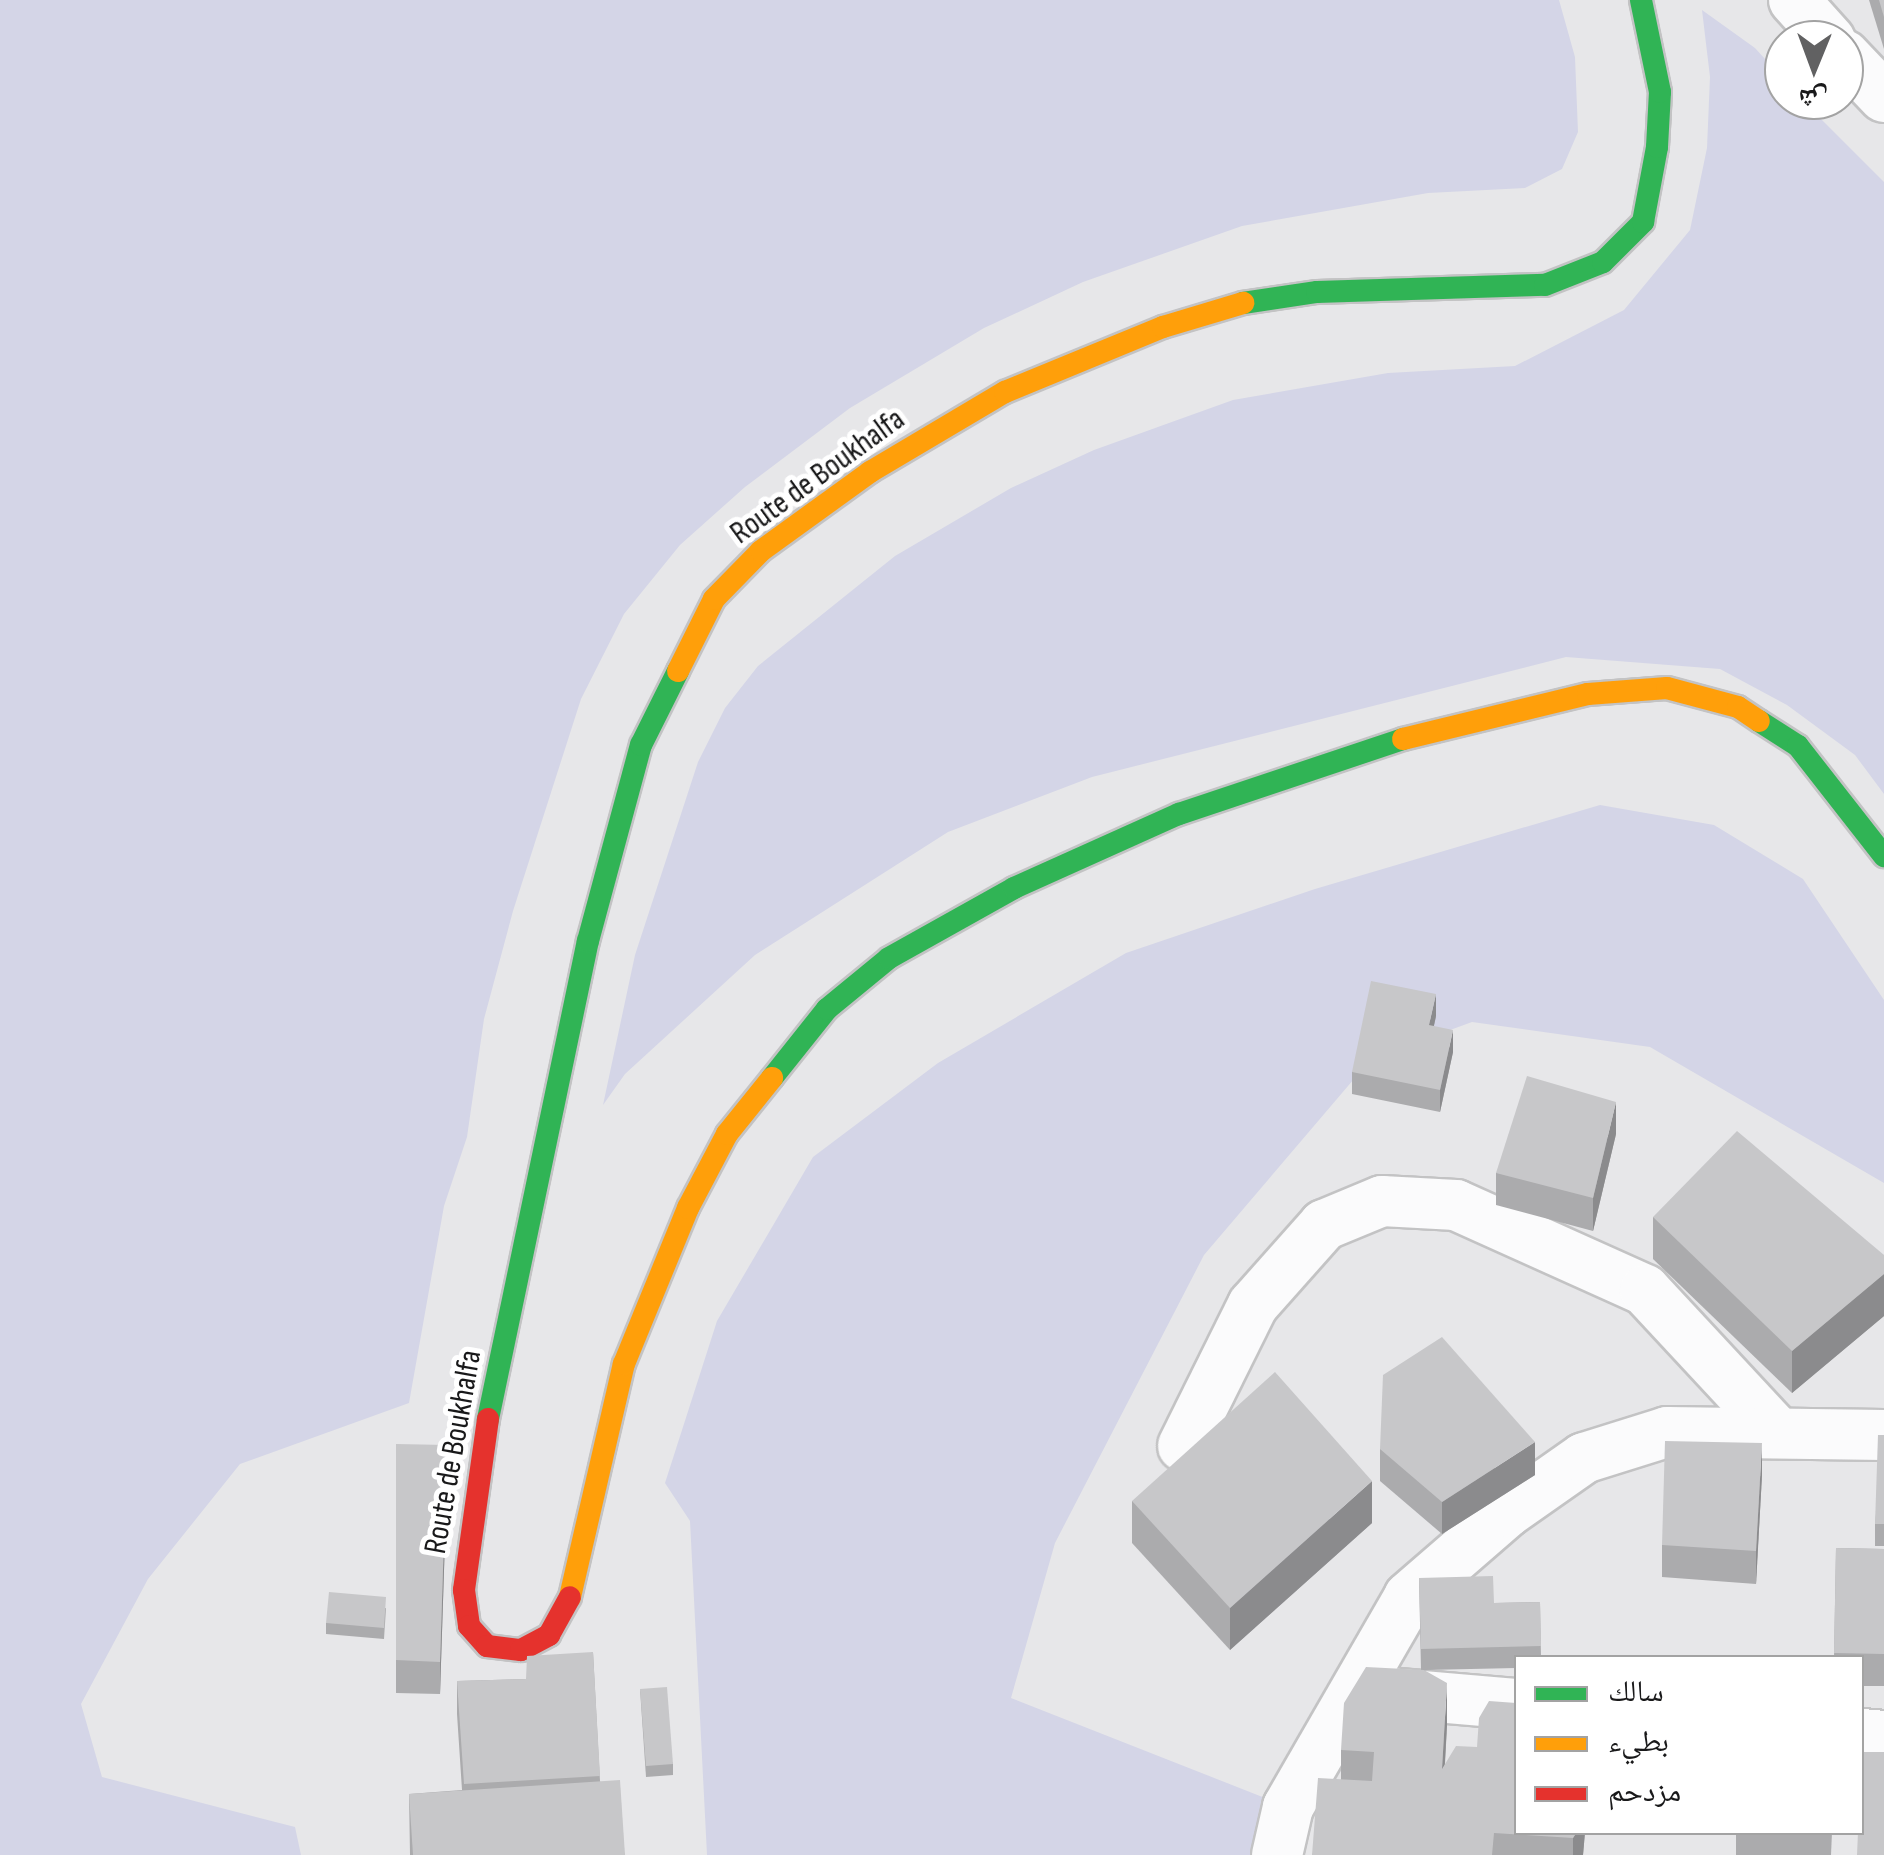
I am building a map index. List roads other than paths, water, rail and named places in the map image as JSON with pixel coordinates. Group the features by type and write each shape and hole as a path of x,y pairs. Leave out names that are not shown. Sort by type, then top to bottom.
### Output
{"main road":[{"name":"Route de Boukhalfa","path":"1642,0 1660,92 1657,148 1643,222 1603,262 1546,285 1317,292 1237,304 1162,327 1005,392 870,472 762,551 714,599 641,746 574,998 488,1421 464,1590 469,1626 487,1646 521,1650 548,1634 571,1595 624,1364 688,1208 727,1134 826,1010 889,958 967,914 1096,848 1344,754 1588,694 1667,688 1738,708 1798,746 1884,856"}],"street":[{"path":"1864,76 1884,98"},
{"path":"1183,1446 1253,1306 1324,1225 1382,1200 1456,1205 1645,1290 1776,1431"},
{"path":"1276,1855 1288,1807 1408,1598 1507,1512 1584,1458 1667,1432 1884,1435"},
{"path":"1352,1690 1514,1704"}]}
